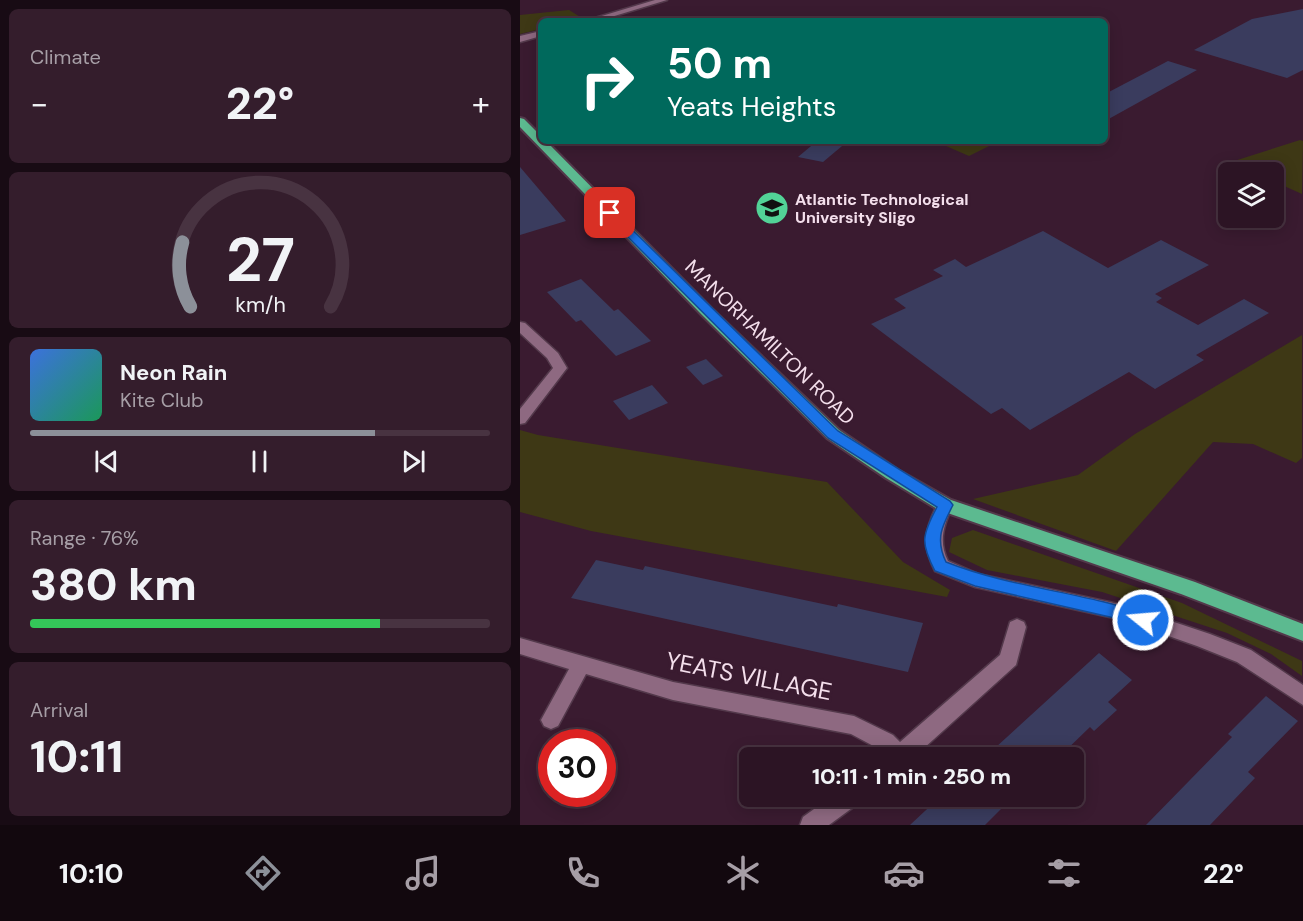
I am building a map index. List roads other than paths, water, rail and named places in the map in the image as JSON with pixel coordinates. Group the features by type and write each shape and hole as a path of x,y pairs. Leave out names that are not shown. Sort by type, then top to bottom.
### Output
{"highway":[{"name":"MANORHAMILTON ROAD","path":"520,121 538,139"},
{"name":"MANORHAMILTON ROAD","path":"543,144 685,289 833,434 945,505 1188,588 1303,633"}],"street":[{"path":"600,18 663,0"},
{"path":"520,39 538,34"},
{"path":"520,326 553,356 560,368 520,419"},
{"path":"945,505 934,527 932,549 941,566 975,580 1123,613 1203,640 1244,656 1303,696"},
{"name":"YEATS VILLAGE","path":"909,747 1009,659 1017,627"},
{"name":"YEATS VILLAGE","path":"520,646 673,691 854,724 886,742 890,747"},
{"path":"551,720 581,665"},
{"path":"811,825 836,807"}],"place":[{"name":"Atlantic Technological University Sligo","path":"772,208"}]}
